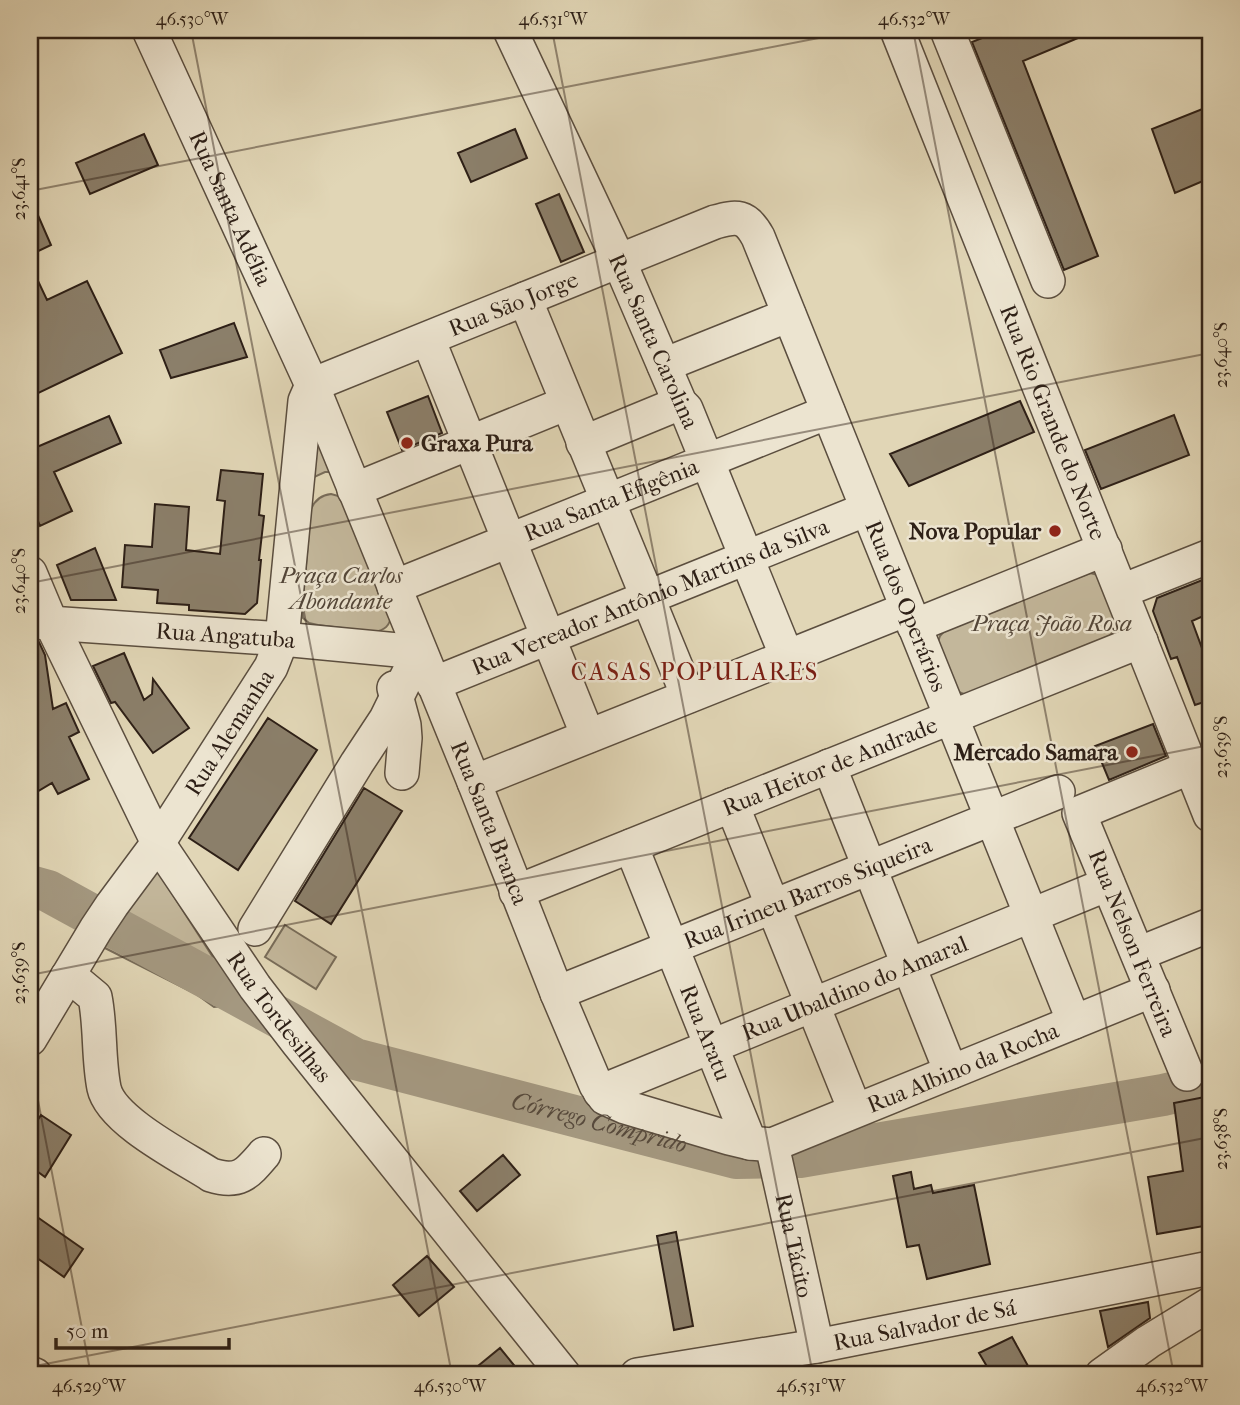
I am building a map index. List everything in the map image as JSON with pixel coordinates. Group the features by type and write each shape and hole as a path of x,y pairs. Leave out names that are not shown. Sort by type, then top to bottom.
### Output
{"street":[{"name":"Rua Santa Adélia","path":"149,30 312,385"},
{"name":"Rua Santa Carolina","path":"510,30 619,261 680,403 686,409 787,657"},
{"name":"Rua Rio Grande do Norte","path":"897,30 1210,815"},
{"path":"947,30 1048,281"},
{"name":"Rua dos Operários","path":"715,222 740,218 751,226 758,237 1074,1022"},
{"name":"Rua São Jorge","path":"312,385 715,222"},
{"path":"525,299 688,696"},
{"path":"664,366 789,315"},
{"path":"428,339 588,736"},
{"name":"Rua Santa Branca","path":"312,385 474,782 556,993 600,1092"},
{"name":"Rua Alemanha","path":"30,1039 104,917 158,843 271,667 282,639 305,401 312,385"},
{"path":"296,493 318,482 344,484 354,489 567,403"},
{"path":"583,443 680,403"},
{"name":"Rua Santa Efigênia","path":"394,587 828,412"},
{"name":"Rua Vereador Antônio Martins da Silva","path":"433,684 867,509"},
{"path":"474,782 787,657 1105,549"},
{"path":"1122,591 1210,556"},
{"name":"Rua Tordesilhas","path":"30,573 41,622 158,843 255,987 564,1375"},
{"name":"Rua Angatuba","path":"41,622 282,639 419,652"},
{"name":"Rua Heitor de Andrade","path":"516,892 1141,641"},
{"path":"383,648 404,725 402,773"},
{"path":"255,929 386,719 419,652"},
{"path":"829,766 951,1072"},
{"name":"Rua Irineu Barros Siqueira","path":"556,993 992,818 1069,802 1191,766"},
{"name":"Rua Nelson Ferreira","path":"1069,802 1108,884 1187,1074"},
{"path":"732,805 855,1111"},
{"name":"Rua Aratu","path":"631,846 712,1046 768,1151"},
{"name":"Rua Ubaldino do Amaral","path":"600,1092 1108,884"},
{"path":"1138,954 1210,925"},
{"path":"68,977 95,997 105,1092 121,1116 211,1175 223,1179 247,1174 264,1154"},
{"name":"Rua Albino da Rocha","path":"768,1151 855,1111 1153,990"},
{"path":"600,1092 605,1098 625,1107 768,1151"},
{"name":"Rua Tácito","path":"768,1151 817,1346"},
{"name":"Rua Salvador de Sá","path":"655,1374 817,1346 1210,1268"},
{"path":"1102,1375 1148,1342 1210,1304"},
{"path":"30,1373 34,1375"}],"green space":[{"path":"314,410 331,472 310,479"},
{"name":"Praça Carlos Abondante","path":"331,494 342,497 391,615 388,625 381,630 374,632 318,625 303,618 311,509 319,498"},
{"name":"Praça João Rosa","path":"1090,573 1098,575 1118,625 1108,638 972,693 956,691 937,645 946,629"},
{"path":"153,864 243,1004 214,1007 196,994 99,945"},
{"path":"285,925 336,957 316,989 265,957"}],"building":[{"path":"1002,30 1097,30 1023,61 1098,256 1064,270 972,42"},
{"path":"1210,106 1210,178 1175,193 1152,129"},
{"path":"515,129 527,158 471,182 458,153"},
{"path":"144,134 158,165 90,194 76,163"},
{"path":"559,194 584,252 561,262 536,204"},
{"path":"30,197 51,245 30,255"},
{"path":"30,264 47,300 87,281 122,353 30,397"},
{"path":"234,323 247,357 171,378 160,350"},
{"path":"428,396 442,433 402,450 387,412"},
{"path":"1020,401 1034,432 909,486 890,454"},
{"path":"1174,415 1189,455 1101,489 1085,450"},
{"path":"109,416 121,443 54,472 72,511 40,526 30,502 30,450"},
{"path":"221,470 263,474 259,515 264,516 257,603 245,614 189,610 189,605 157,603 158,590 122,587 125,545 152,547 155,504 189,507 186,550 220,554 225,501 217,500"},
{"path":"95,548 116,600 71,600 57,565"},
{"path":"1210,577 1210,613 1192,621 1210,670 1210,700 1195,705 1177,657 1171,659 1153,611 1157,598"},
{"path":"30,640 39,642 45,655 53,709 66,703 79,732 69,737 89,779 58,794 52,783 30,796"},
{"path":"124,653 144,700 152,694 153,679 189,728 153,753 115,702 111,703 93,666"},
{"path":"268,718 317,750 238,870 189,838"},
{"name":"Mercado Samara","path":"1153,724 1166,756 1109,780 1095,746"},
{"path":"364,788 402,811 331,924 295,901"},
{"path":"1210,1096 1210,1225 1157,1234 1148,1177 1183,1171 1174,1103"},
{"path":"41,1115 71,1135 45,1177 30,1166 30,1132"},
{"path":"503,1155 520,1175 477,1211 460,1191"},
{"path":"911,1172 914,1189 931,1185 933,1193 974,1185 990,1264 927,1279 919,1245 907,1247 893,1176"},
{"path":"30,1212 83,1249 64,1277 30,1253"},
{"path":"676,1232 693,1326 674,1330 657,1236"},
{"path":"427,1256 454,1287 419,1316 393,1285"},
{"path":"1148,1302 1150,1318 1108,1347 1100,1311"},
{"path":"1012,1337 1033,1375 992,1375 979,1353"},
{"path":"500,1348 522,1375 467,1375"}],"waterway":[{"name":"Córrego Comprido","path":"30,886 48,891 355,1059 736,1158 800,1157 1163,1095 1210,1084"}],"place":[{"name":"Graxa Pura","path":"407,443"},
{"name":"Nova Popular","path":"1055,531"},
{"name":"Mercado Samara","path":"1132,752"}],"district":[{"name":"CASAS POPULARES","path":"695,672"}]}
